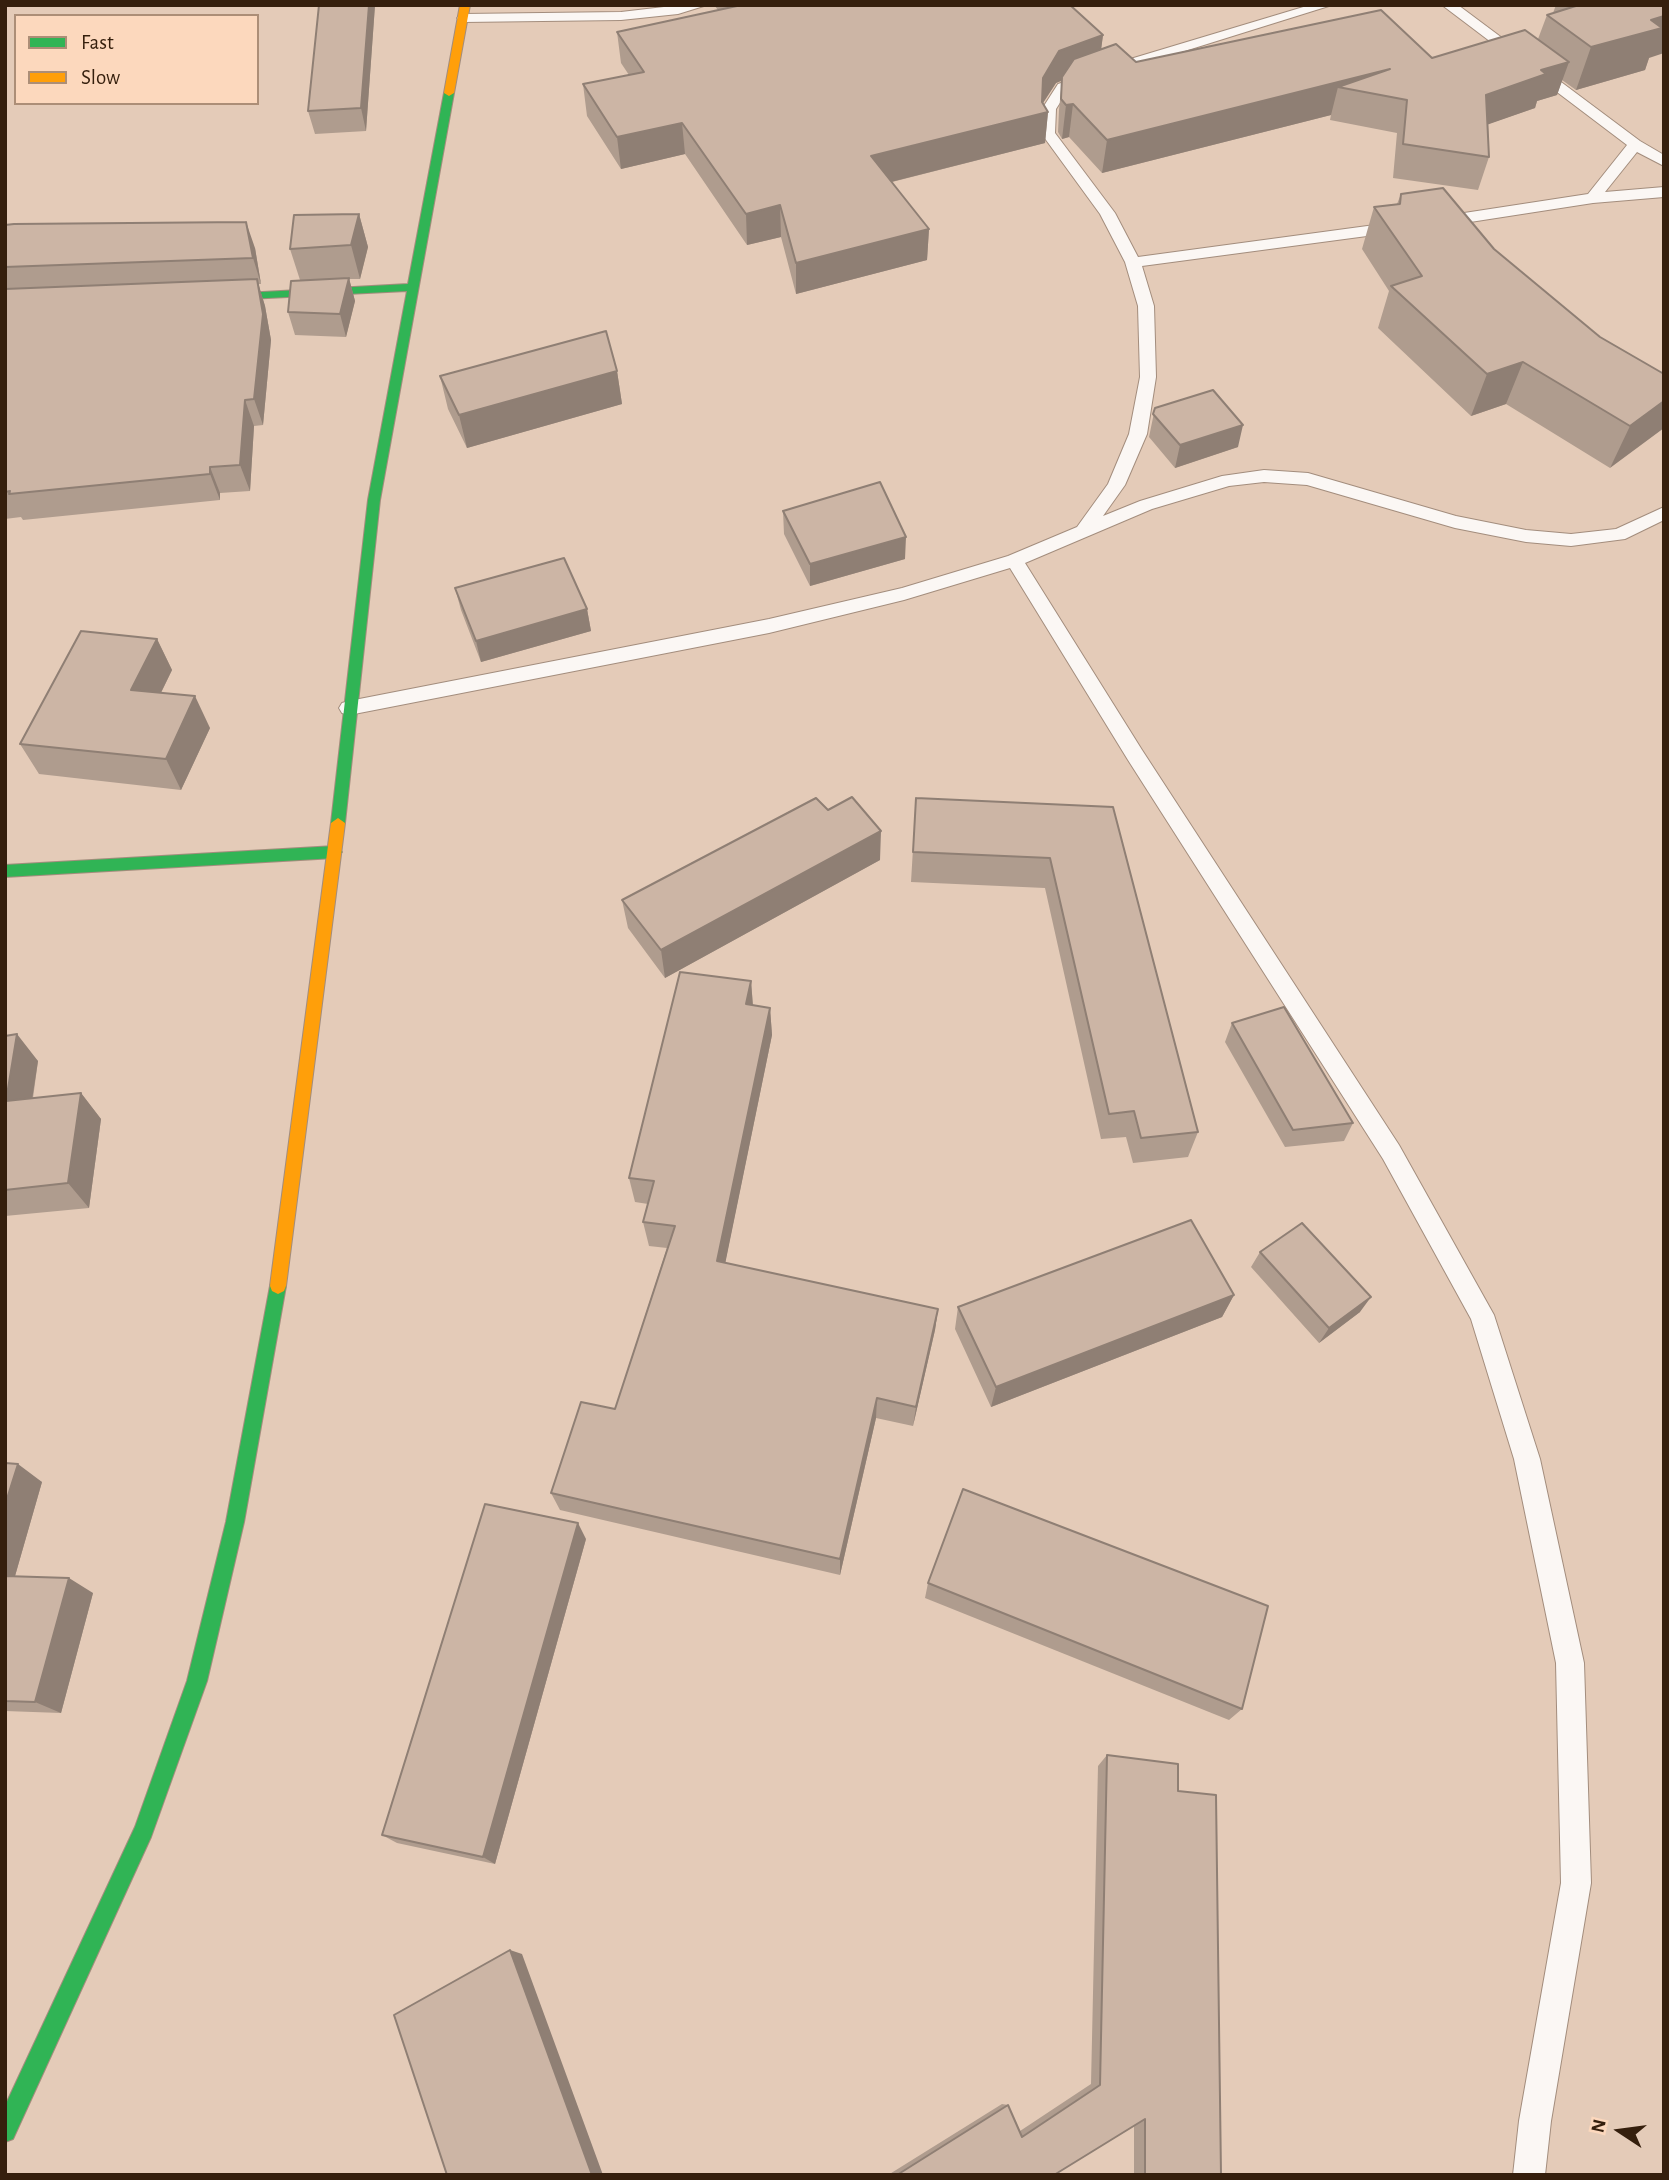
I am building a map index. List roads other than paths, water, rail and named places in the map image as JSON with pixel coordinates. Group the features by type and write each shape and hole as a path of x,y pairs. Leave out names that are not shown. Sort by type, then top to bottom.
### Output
{"main road":[{"path":"5,2131 144,1830 197,1681 234,1522 281,1272 335,852 374,500 464,11"},
{"path":"192,299 412,287"},
{"path":"5,871 335,852"}],"lane":[{"path":"464,11 621,16 700,5"},
{"path":"1084,530 1116,485 1138,434 1149,377 1146,306 1133,262 1107,213 1048,133 1049,109 1063,87 1105,71 1177,52 1325,5"},
{"path":"1449,5 1635,144 1664,162"},
{"path":"1593,198 1635,144"},
{"path":"1133,262 1474,217 1593,198 1664,192"},
{"path":"349,708 769,626 904,594 1014,560 1146,505 1228,480 1264,475 1308,479 1455,522 1526,536 1571,540 1619,535 1664,513"},
{"path":"1014,560 1135,755 1391,1152 1482,1315 1527,1459 1570,1663 1576,1883 1535,2121 1529,2175"}]}
